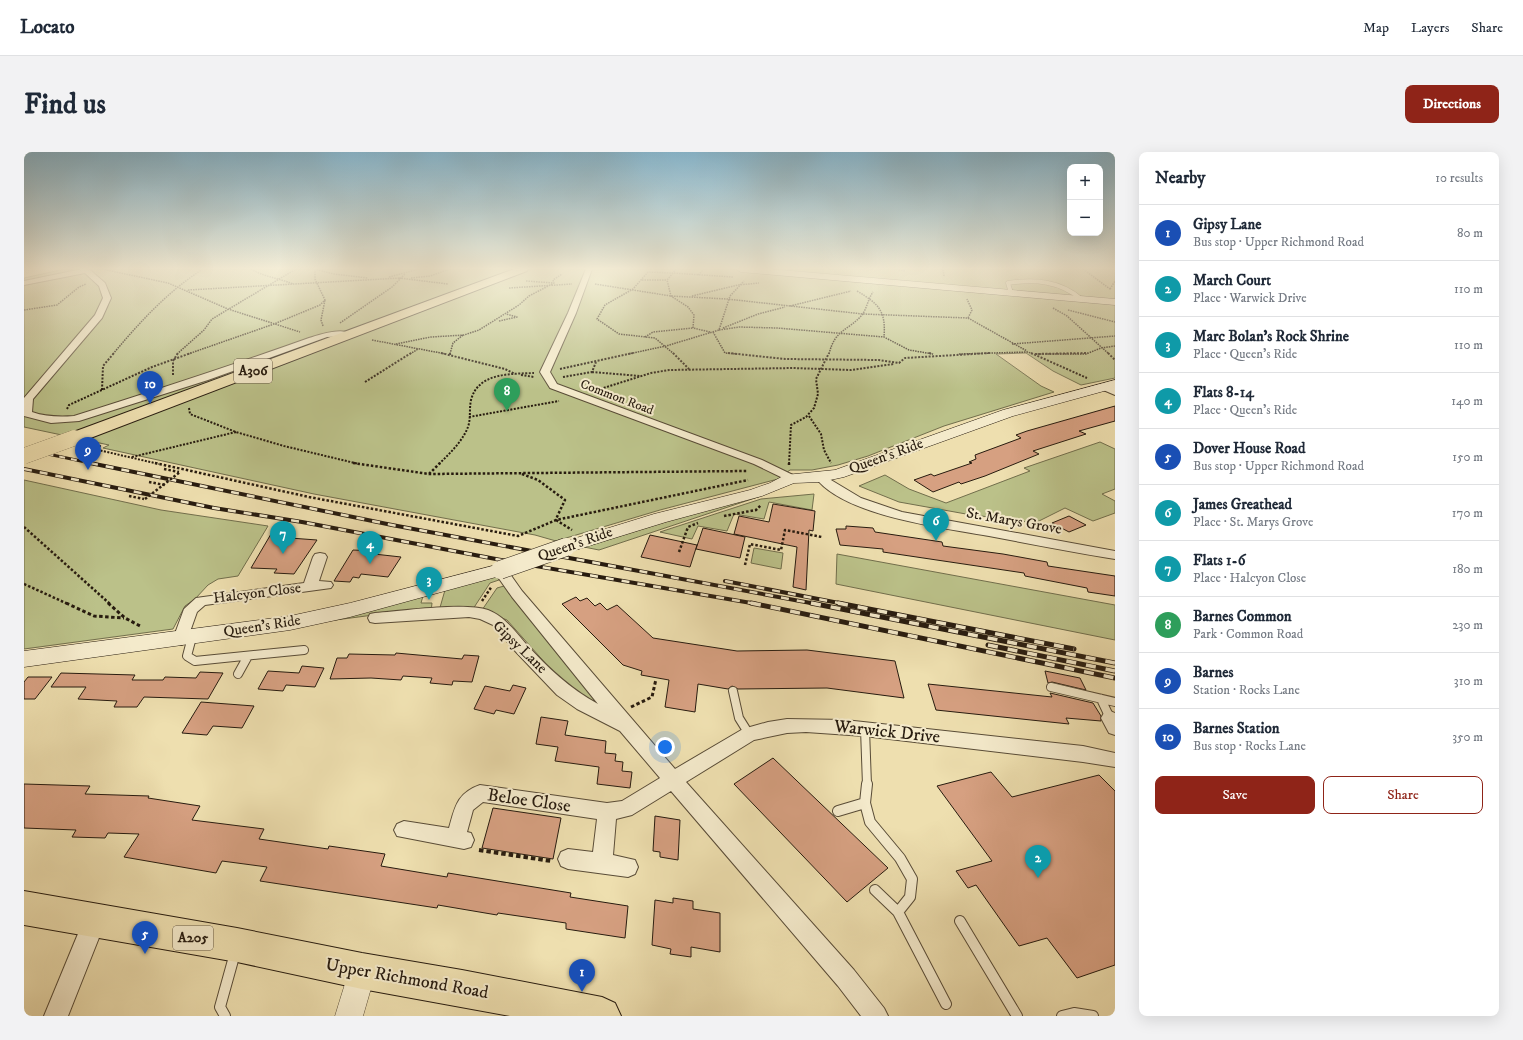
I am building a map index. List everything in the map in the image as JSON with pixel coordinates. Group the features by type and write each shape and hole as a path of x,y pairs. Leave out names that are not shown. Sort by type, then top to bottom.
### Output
{"main road":[{"name":"A306","path":"24,456 234,379 414,309"},
{"name":"Queen's Ride","path":"24,659 181,639 290,623 439,588 496,577 615,531 756,493 776,486 790,472 821,477 838,474 993,418 1111,388"},
{"name":"Upper Richmond Road","path":"24,908 237,945 362,971 462,988 602,1016"}],"street":[{"path":"102,309 99,316 28,399 27,414 36,418 63,420 76,418 173,388 326,335 348,334"},
{"path":"545,372 572,309"},
{"name":"Common Road","path":"545,372 553,386 776,470 790,472"},
{"name":"St. Marys Grove","path":"821,477 832,488 877,510 930,522 1115,556"},
{"name":"Halcyon Close","path":"310,586 320,557"},
{"name":"Gipsy Lane","path":"496,577 517,594 627,718 673,780 846,978 876,1016"},
{"name":"Halcyon Close","path":"181,639 190,609 201,601 326,585"},
{"name":"Gipsy Lane","path":"375,618 474,613 483,614 498,621 521,648 564,690 583,704 627,718"},
{"name":"Warwick Drive","path":"673,780 749,734 768,728 800,724 864,729 1083,754 1114,760"},
{"name":"Beloe Close","path":"460,839 466,805 480,793 607,812 625,809 673,780"},
{"path":"602,863 607,812"},
{"path":"404,830 460,839"},
{"path":"568,859 628,867"},
{"path":"56,1016 96,920"},
{"path":"349,1016 362,971"}],"lane":[{"path":"181,639 187,656 195,662 304,650"},
{"path":"238,674 248,656"},
{"path":"1051,687 1101,699 1113,716"},
{"path":"733,691 739,718 749,734"},
{"path":"1101,699 1113,716"},
{"path":"864,729 867,790 865,803 870,822 900,858 912,879 910,897 898,912"},
{"path":"838,811 865,803"},
{"path":"875,890 898,912 946,1004"},
{"path":"960,921 1017,1016"},
{"path":"225,1016 220,1007 237,945"},
{"path":"1062,1016 1074,1013 1093,1016"}],"path":[{"path":"102,390 103,366 136,326 154,309"},
{"path":"173,388 174,360 187,343 207,328 212,319 227,309"},
{"path":"229,309 294,331 326,335 321,320 323,309"},
{"path":"63,420 69,405 152,367 274,324 310,309"},
{"path":"360,309 334,327 348,334 450,355 505,369 515,374"},
{"path":"394,344 431,337 464,335 479,330 497,321 512,309"},
{"path":"603,309 597,319 619,334 655,338 666,346 689,369"},
{"path":"690,309 694,315 693,328"},
{"path":"719,330 724,309"},
{"path":"429,474 451,450 467,428 471,397 479,383 492,377 545,372 666,346 719,330 758,314 775,309"},
{"path":"819,309 883,316 968,318 1012,344 1111,388"},
{"path":"790,472 791,425 809,416 816,404 819,392 816,379 827,360 831,345 839,333 864,314 865,309"},
{"path":"878,309 885,322 884,337"},
{"path":"968,318 972,309"},
{"path":"1055,309 1067,316 1115,360"},
{"path":"1065,309 1115,322"},
{"path":"497,321 517,318 506,314"},
{"path":"719,330 739,327 884,337 909,350 937,355"},
{"path":"645,337 653,332 693,328 712,332 725,353 785,359 879,360 899,363"},
{"path":"450,355 453,343 464,335"},
{"path":"1012,344 1115,336"},
{"path":"469,417 593,392 641,376 669,370 851,370 899,363 905,358 937,355 1014,352 1033,354 1086,354 1101,348 1115,346"},
{"path":"365,382 418,348"},
{"path":"592,372 641,376"},
{"path":"188,407 190,414 236,432 284,446 355,463 429,474 776,470"},
{"path":"809,416 821,434 824,450 838,474"},
{"path":"130,457 236,432"},
{"path":"94,445 100,446 94,449 309,497 518,536 556,520 762,478 776,470"},
{"path":"129,496 145,499 179,472 164,469"},
{"path":"520,473 538,480 565,500 556,520"},
{"path":"149,482 164,485"},
{"path":"721,517 756,510 763,502"},
{"path":"679,552 688,527 701,523"},
{"path":"24,527 125,618"},
{"path":"745,565 750,544 781,550 785,530 822,537"},
{"path":"474,613 496,577"},
{"path":"24,584 94,616 125,618 181,639"},
{"path":"627,718 652,697 656,679"},
{"path":"460,839 473,849 544,861 568,859"}],"green space":[{"path":"24,309 1115,309 1115,378 1081,385 1053,371 1026,353 996,354 1041,386 1054,392 944,426 868,456 838,465 812,470 790,470 778,479 660,510 556,541 535,535 314,494 103,448 109,445 24,427"},
{"path":"1100,442 1115,449 1115,489 1102,494 1115,501 1115,513 1093,521 1065,508 1035,523 966,514 899,502 859,486 885,475 909,489 946,503 1030,471 1024,468"},
{"path":"24,480 161,510 268,526 238,576 218,579 208,585 195,599 185,606 173,629 24,649"},
{"path":"814,494 812,510 769,502 764,519 734,514 727,531 698,526 692,539 660,532 761,499"},
{"path":"761,496 599,550 584,547 700,511"},
{"path":"754,548 783,553 781,569 751,563"},
{"path":"837,554 1115,605 1115,640 836,584"},
{"path":"495,575 499,580 490,583 473,609 439,611 445,590"},
{"path":"504,586 594,696 599,708 563,683 507,620 482,610 497,588"},
{"path":"423,596 421,603 432,603 431,612 381,614 328,621"}],"building":[{"path":"1115,406 1115,421 1079,431 1086,434 1033,451 1039,454 985,476 961,484 959,482 933,492 914,480 931,474 934,476 972,463 969,462 976,459 975,455 1021,438 1016,435"},
{"path":"773,504 815,511 813,531 809,530 806,590 793,587 797,547 734,534 739,516 769,522"},
{"path":"1069,516 1086,525 1069,532 1052,523"},
{"path":"846,526 873,528 875,532 942,542 943,546 1003,554 1047,562 1048,566 1115,576 1115,596 1088,592 1087,588 1025,576 1024,573 883,552 883,549 840,545 836,529 846,529"},
{"path":"703,528 745,537 740,558 696,549"},
{"path":"271,534 291,534 290,538 317,540 294,574 274,573 277,569 251,568"},
{"path":"650,535 697,545 690,567 641,557"},
{"path":"353,550 374,551 374,554 401,557 388,577 361,574 359,578 353,577 350,582 334,581"},
{"path":"576,597 580,601 587,598 595,606 600,603 607,610 617,605 653,638 737,651 807,650 895,661 904,698 827,688 738,689 732,686 728,689 698,684 695,712 665,707 669,680 641,675 642,671 623,665 562,604"},
{"path":"396,653 462,659 464,655 479,656 472,682 453,681 452,685 430,683 432,678 403,676 401,680 371,678 330,679 337,658 347,658 349,654 395,655"},
{"path":"302,666 324,668 315,687 286,685 283,691 258,689 268,671 299,673"},
{"path":"1045,671 1080,678 1086,690 1052,682 1048,683"},
{"path":"200,672 223,673 208,699 144,697 137,707 114,707 117,701 78,699 86,687 51,687 61,673 135,675 132,680 163,680 165,677 196,678"},
{"path":"28,677 52,677 35,699 24,699 24,682"},
{"path":"928,684 1052,697 1050,693 1093,703 1101,716 1101,721 1066,718 1069,724 936,710"},
{"path":"513,685 526,688 514,714 496,710 494,714 474,709 485,686 510,691"},
{"path":"201,702 254,706 242,728 213,726 207,735 182,733"},
{"path":"541,717 568,721 565,735 606,741 605,753 616,754 615,761 623,762 622,771 632,772 630,788 597,784 599,767 555,761 558,747 536,744"},
{"path":"773,758 888,868 847,902 734,784"},
{"path":"991,772 1012,797 1099,775 1115,791 1115,965 1077,978 1047,938 1019,946 976,885 968,888 956,871 992,861 937,786"},
{"path":"24,784 90,786 85,794 149,796 148,798 200,806 192,820 264,829 259,839 328,849 329,846 385,854 381,866 447,877 448,873 571,893 570,897 628,906 625,938 566,929 566,923 498,913 497,915 438,905 437,908 260,881 267,867 222,861 216,873 124,857 139,834 108,833 105,838 72,837 76,830 24,828"},
{"path":"493,808 561,818 553,859 482,848"},
{"path":"655,816 680,820 678,860 660,857 660,852 653,851"},
{"path":"673,898 693,901 693,909 720,913 720,952 691,947 691,957 670,954 671,949 652,945 655,900 673,903"}],"railway":[{"path":"24,449 95,464"},
{"path":"90,463 392,525 816,604"},
{"path":"24,469 214,508 302,522 501,560 757,604"},
{"path":"725,581 844,604"},
{"path":"751,603 1115,678"},
{"path":"811,603 1115,663"},
{"path":"838,603 1074,649"},
{"path":"988,645 1115,671"}],"place":[{"name":"Barnes Station","path":"150,404"},
{"name":"Barnes Common","path":"507,411"},
{"name":"Barnes","path":"88,470"},
{"name":"James Greathead","path":"936,541"},
{"name":"Flats 1-6","path":"283,554"},
{"name":"Flats 8-14","path":"370,564"},
{"name":"Marc Bolan's Rock Shrine","path":"429,600"},
{"name":"March Court","path":"1038,878"},
{"name":"Dover House Road","path":"145,954"},
{"name":"Gipsy Lane","path":"582,992"}]}
